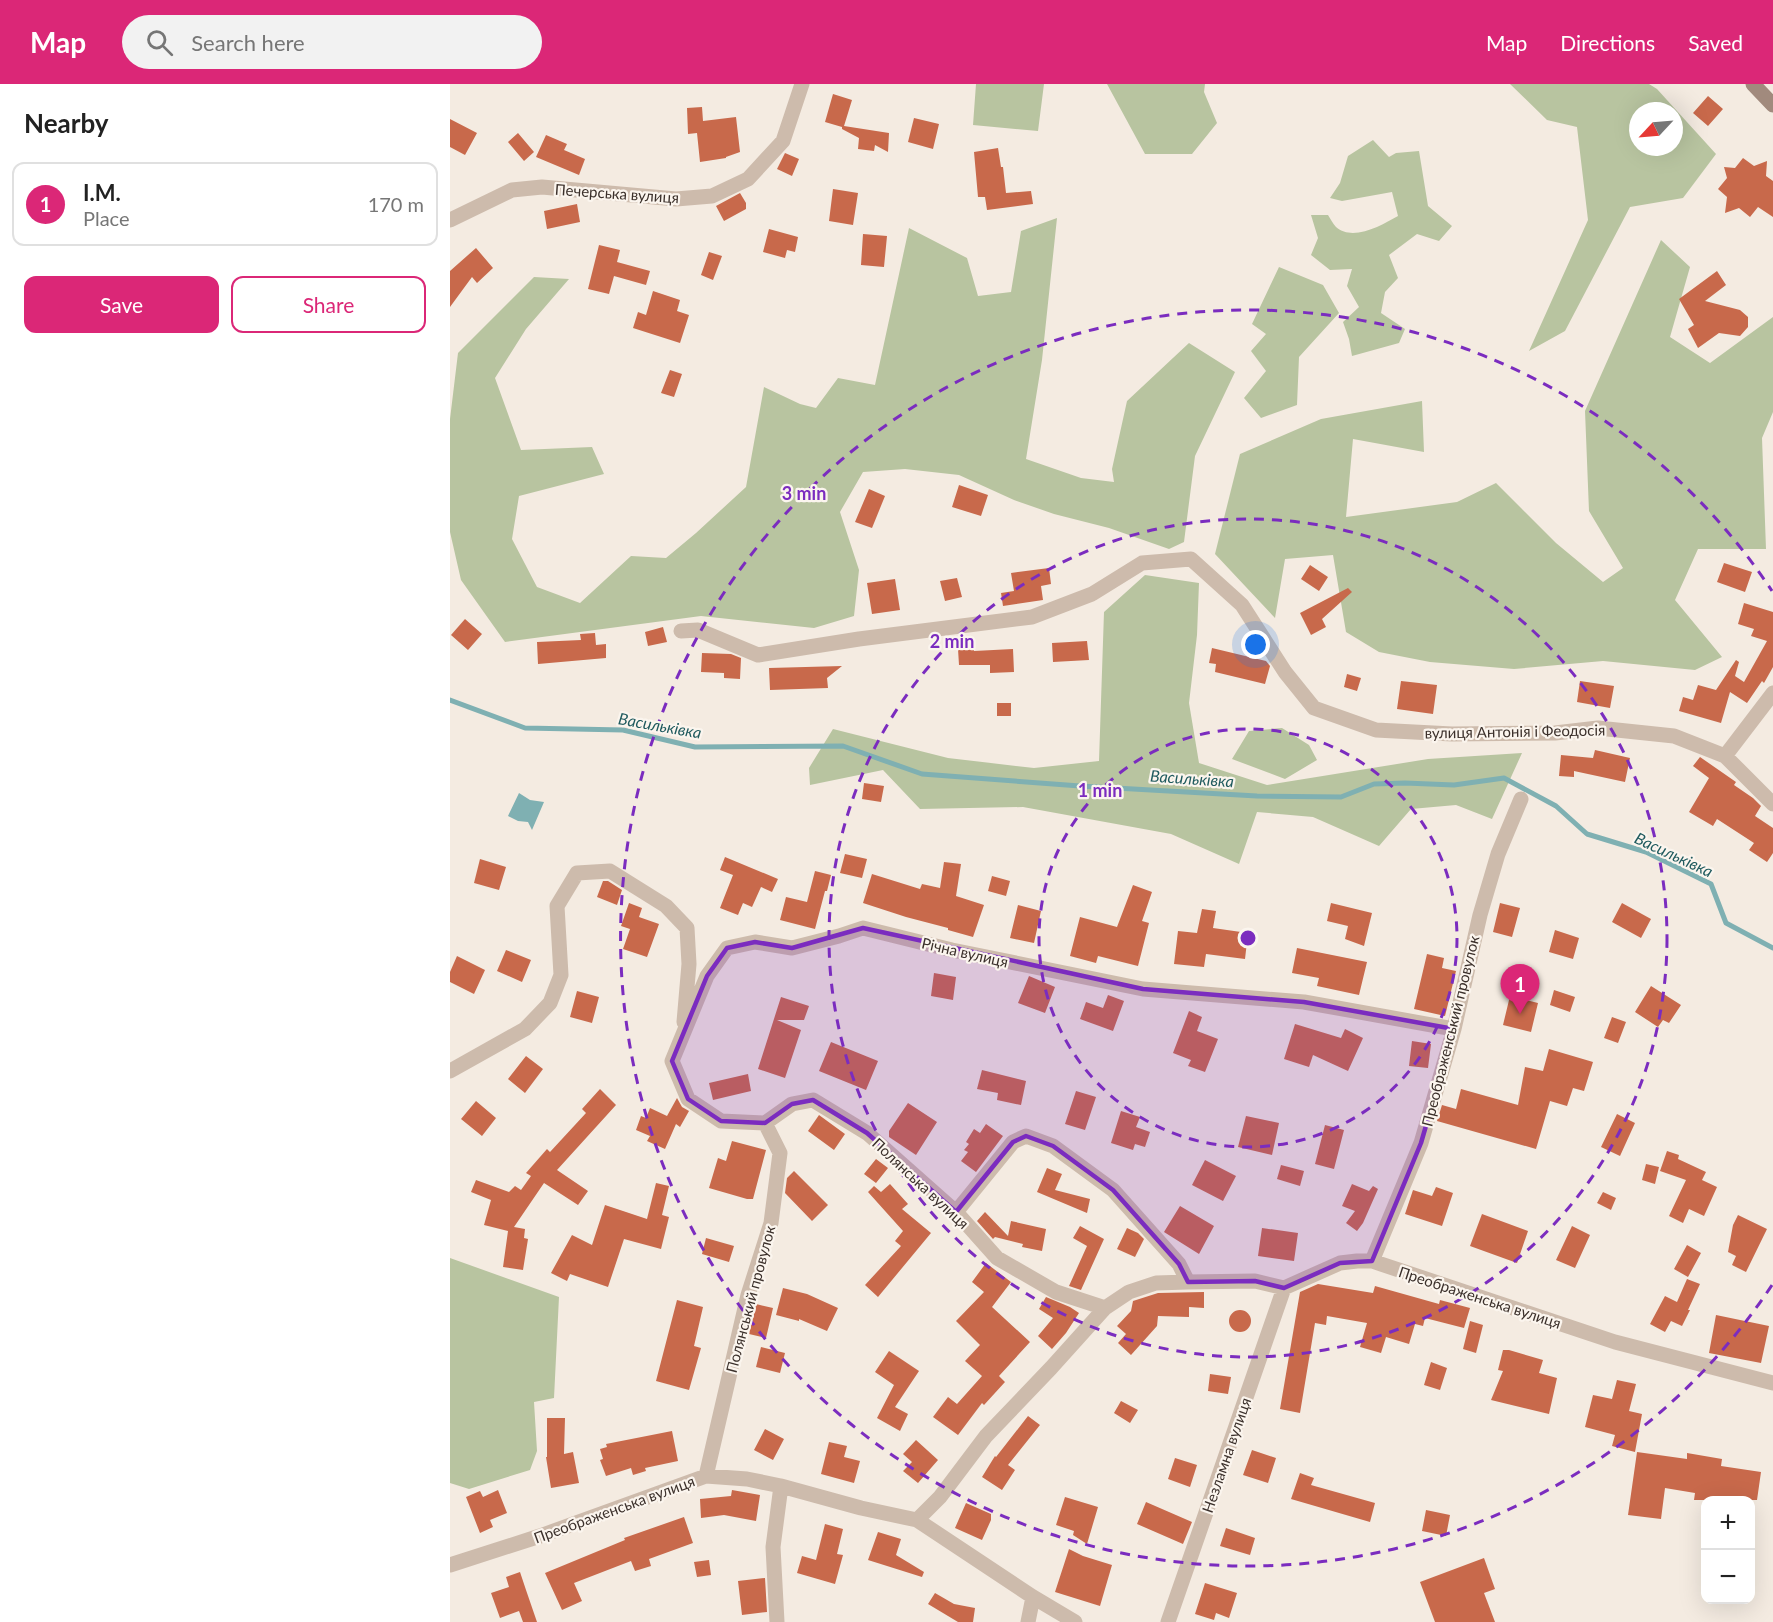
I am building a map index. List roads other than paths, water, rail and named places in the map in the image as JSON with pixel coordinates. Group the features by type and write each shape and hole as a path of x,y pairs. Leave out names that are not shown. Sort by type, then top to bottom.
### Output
{"main road":[{"path":"1753,84 1773,105"}],"street":[{"name":"Печерська вулиця","path":"450,220 512,190 542,187 676,199 712,196 748,178 783,141 802,84"},
{"name":"вулиця Антонія і Феодосія","path":"681,631 698,630 758,655 859,639 1032,617 1092,594 1142,563 1191,560 1242,605 1285,672 1314,708 1376,730 1452,734 1555,734 1598,728 1674,736 1725,756 1773,804"},
{"path":"1725,756 1773,693"},
{"name":"Преображенський провулок","path":"1372,1261 1421,1143 1454,1029 1480,915 1498,854 1521,799"},
{"path":"450,1071 525,1029 550,1003 561,975 557,906 577,873 610,871 666,906 687,928 689,963 682,1038"},
{"name":"Річна вулиця","path":"765,1123 722,1121 688,1099 672,1061 707,976 728,948 755,942 792,948 863,928 952,950 1143,989 1304,1002 1454,1029"},
{"name":"Полянська вулиця","path":"765,1123 792,1104 813,1100 867,1133 956,1212 997,1258 1056,1292 1106,1308"},
{"name":"Полянський провулок","path":"705,1476 748,1295 771,1222 780,1153 765,1123"},
{"path":"956,1212 1013,1142 1026,1137 1053,1146 1113,1190 1179,1264 1188,1282"},
{"name":"Преображенська вулиця","path":"1284,1288 1340,1263 1372,1261 1615,1342 1773,1383"},
{"path":"1075,1622 1033,1597 918,1520 940,1497 986,1436 1106,1308 1129,1292 1155,1283 1188,1282 1255,1281 1284,1288"},
{"name":"Незламна вулиця","path":"1168,1622 1284,1288"},
{"name":"Преображенська вулиця","path":"450,1565 540,1536 705,1476 747,1479 781,1485 861,1508 918,1520"},
{"path":"777,1622 773,1547 781,1485"},
{"path":"1028,1622 1033,1597"}],"water":[{"path":"519,793 530,800 544,802 532,830 528,822 518,821 508,816"}],"waterway":[{"name":"Васильківка","path":"450,700 525,728 623,730 695,747 843,746 922,774 1080,786 1257,796 1341,797 1374,784 1454,785 1504,778 1556,806 1587,834 1646,852 1711,884 1726,923 1773,948"}],"place":[{"name":"І.М.","path":"1520,1014"}]}
